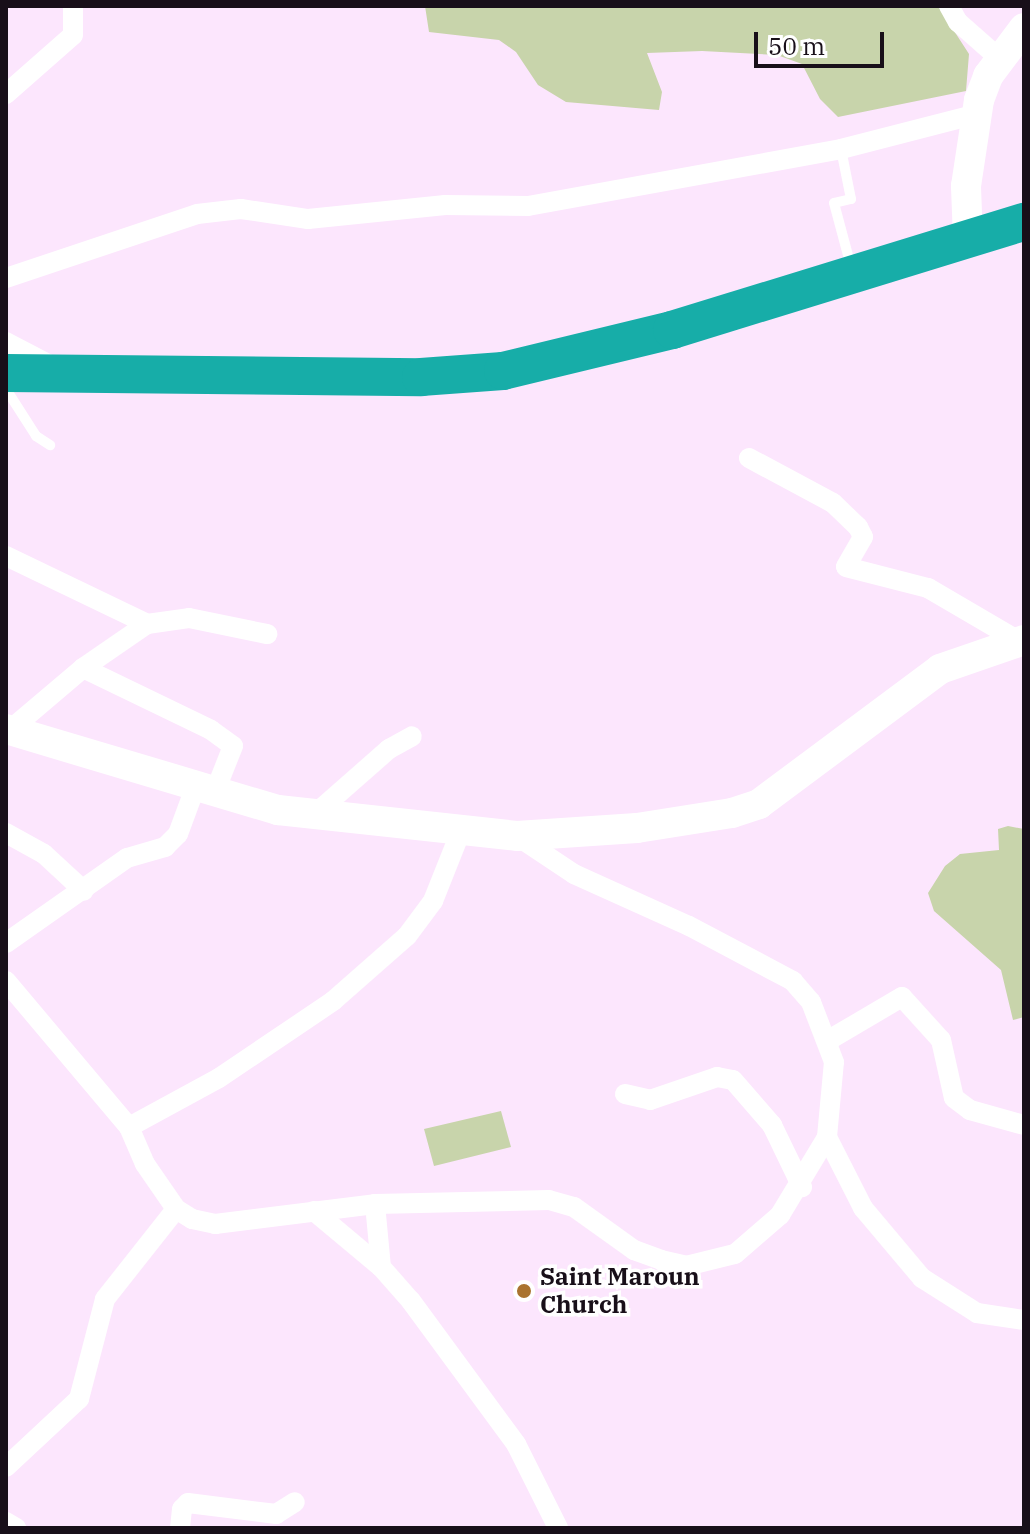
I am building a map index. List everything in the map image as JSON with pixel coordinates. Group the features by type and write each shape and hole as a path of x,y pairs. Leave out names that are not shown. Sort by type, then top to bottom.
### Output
{"highway":[{"path":"6,373 421,377 503,371 672,330 1024,222"}],"street":[{"path":"6,94 73,35 73,6"},
{"path":"949,6 958,22 1000,59"},
{"path":"968,239 966,186 977,114 988,76 1024,28"},
{"path":"6,278 197,214 241,209 308,219 445,205 528,206 841,149 977,114"},
{"path":"6,342 72,376"},
{"path":"749,458 833,503 858,527 863,537 846,567 928,588 968,608 1021,642"},
{"path":"6,556 147,624"},
{"path":"8,730 83,668 147,624 189,618 267,634"},
{"path":"8,730 205,791 315,814 517,836 637,828 732,813 759,804 940,669 1021,642"},
{"path":"6,943 127,858 165,847 178,834 233,746 211,730 83,668"},
{"path":"315,814 389,749 412,736"},
{"path":"129,1127 219,1078 333,1001 407,936 433,901 462,828"},
{"path":"6,833 44,854 84,891"},
{"path":"6,981 129,1127 145,1164 176,1209 215,1224 375,1204 549,1200 574,1207 634,1250 686,1266 735,1254 757,1238 802,1187 827,1137 836,1082 827,1041 811,1002 793,981 574,874 517,836"},
{"path":"827,1041 902,997 941,1040 950,1089 960,1105 1024,1125"},
{"path":"625,1094 650,1100 717,1077 733,1080 772,1125 802,1187"},
{"path":"827,1137 863,1208 922,1278 977,1313 1024,1320"},
{"path":"375,1204 381,1267"},
{"path":"6,1467 79,1399 105,1299 176,1209"},
{"path":"314,1211 381,1267 497,1415 558,1528"},
{"path":"180,1528 182,1509 188,1503 276,1514 295,1502"},
{"path":"6,1522 16,1528"}],"lane":[{"path":"841,149 851,199 834,203 853,274"},
{"path":"6,389 36,436 50,445"}],"green space":[{"path":"425,6 938,6 969,54 966,91 838,117 820,99 802,64 777,55 702,51 647,53 662,92 659,110 566,102 538,85 516,52 499,40 429,32"},
{"path":"1008,826 1024,829 1024,1017 1013,1020 1001,970 934,911 928,893 945,866 960,854 999,850 998,829"},
{"path":"501,1111 511,1147 434,1166 424,1129"}],"place":[{"name":"Saint Maroun Church","path":"524,1291"}]}
